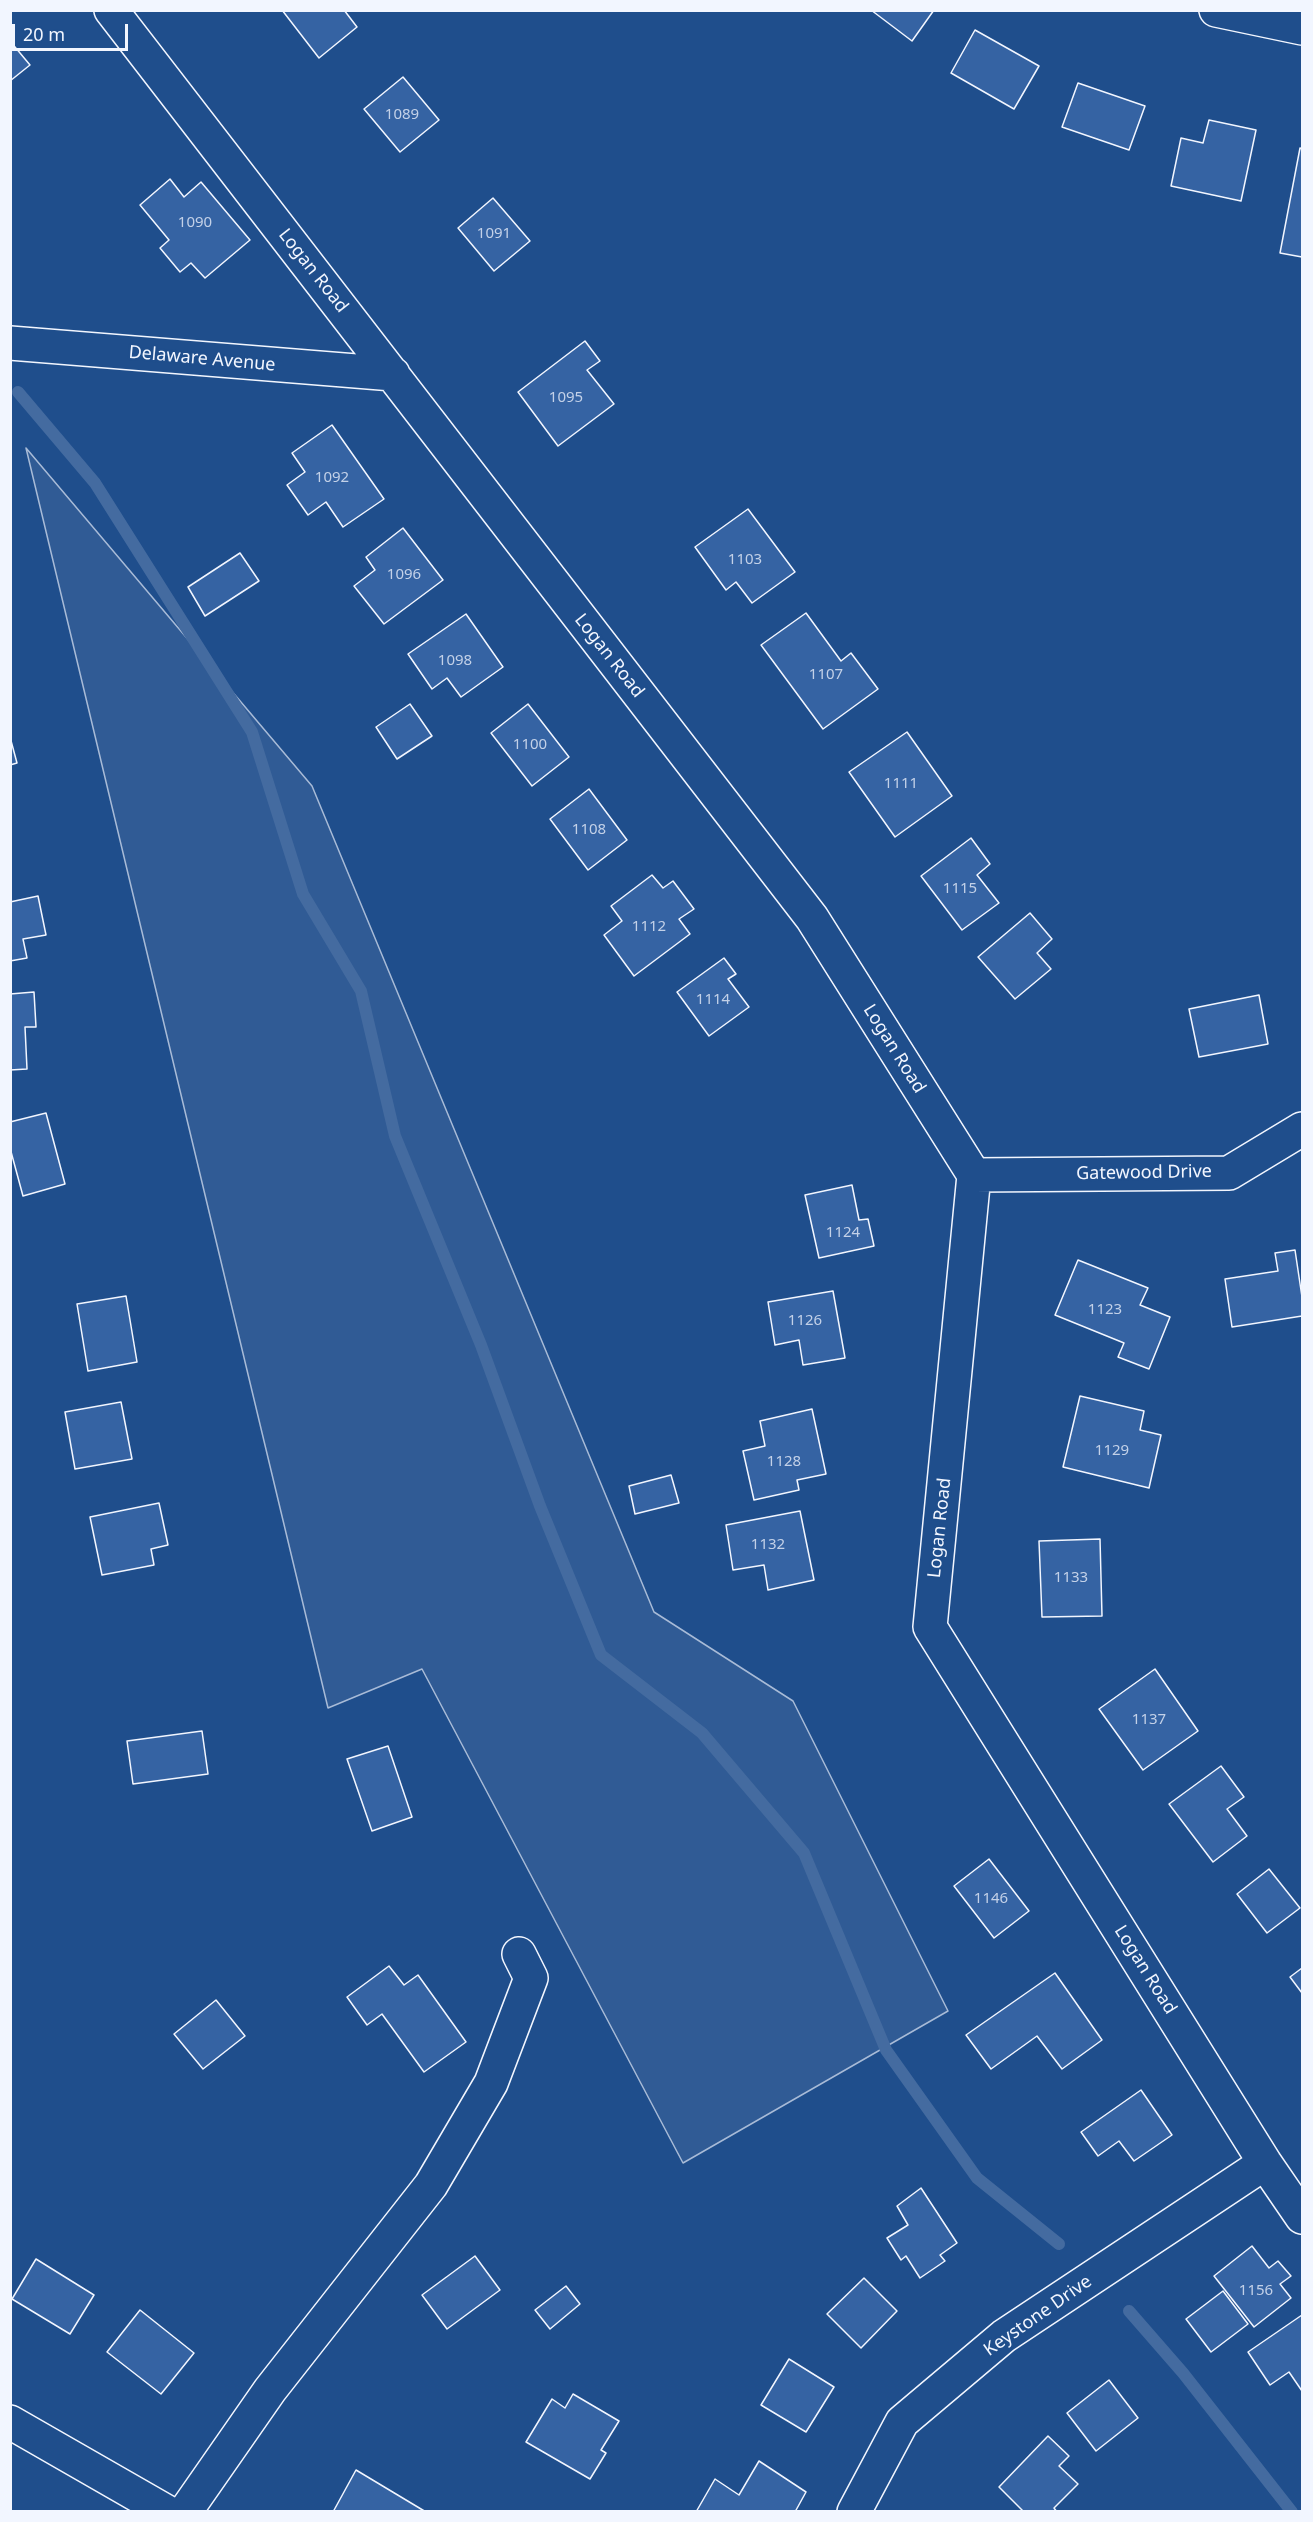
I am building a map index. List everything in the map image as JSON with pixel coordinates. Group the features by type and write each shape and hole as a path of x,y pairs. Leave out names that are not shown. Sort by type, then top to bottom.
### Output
{"street":[{"name":"Logan Road","path":"111,10 812,918 974,1175 930,1627 1265,2163 1302,2217"},
{"path":"1216,10 1302,28"},
{"name":"Delaware Avenue","path":"10,343 393,374"},
{"name":"Gatewood Drive","path":"974,1175 1229,1173 1302,1129"},
{"path":"185,2511 270,2390 437,2175 491,2083 531,1978 519,1954"},
{"name":"Keystone Drive","path":"854,2511 902,2422 1004,2336 1265,2163"},
{"path":"10,2422 166,2511"}],"shaded area":[{"path":"26,448 312,786 654,1612 793,1701 948,2011 683,2163 422,1669 328,1708"}],"building":[{"path":"282,10 344,10 357,27 319,58"},
{"path":"871,10 934,10 912,41"},
{"path":"975,30 1039,66 1014,109 951,73"},
{"path":"10,41 30,65 10,81"},
{"path":"403,77 439,120 400,152 364,109"},
{"path":"1078,83 1145,106 1129,150 1062,127"},
{"path":"1209,120 1256,130 1241,201 1171,186 1181,138 1203,143"},
{"path":"1300,148 1302,149 1302,257 1280,253"},
{"path":"170,179 184,197 201,182 250,240 205,278 191,263 180,272 160,248 169,240 140,205"},
{"path":"493,198 530,241 494,271 458,228"},
{"path":"585,341 600,361 587,370 614,404 558,446 518,392"},
{"path":"332,425 384,499 343,527 326,502 308,515 287,485 305,472 292,453"},
{"path":"748,509 795,572 752,603 736,582 726,590 695,547"},
{"path":"403,528 443,580 384,624 354,586 375,570 366,557"},
{"path":"240,553 259,581 205,616 188,587"},
{"path":"806,613 841,661 851,653 878,689 823,729 761,645"},
{"path":"466,614 503,667 461,697 447,678 432,689 408,654"},
{"path":"410,704 432,736 397,759 376,727"},
{"path":"528,704 569,757 532,786 491,733"},
{"path":"907,732 952,796 895,837 849,772"},
{"path":"10,737 17,763 10,765"},
{"path":"589,789 627,840 588,870 550,819"},
{"path":"971,838 990,864 977,875 999,903 962,930 921,876"},
{"path":"652,875 663,888 673,881 694,909 679,919 690,934 634,976 604,935 622,921 611,906"},
{"path":"38,896 46,935 23,939 27,958 10,961 10,902"},
{"path":"1030,913 1052,939 1037,953 1051,969 1015,999 978,957"},
{"path":"724,958 736,974 728,979 749,1007 709,1036 677,992"},
{"path":"34,992 36,1027 25,1027 27,1069 10,1070 10,994"},
{"path":"1259,995 1268,1044 1199,1057 1189,1009"},
{"path":"46,1113 65,1184 23,1196 10,1148 10,1122"},
{"path":"852,1185 859,1220 868,1219 874,1246 819,1258 805,1195"},
{"path":"1295,1250 1302,1297 1302,1316 1232,1327 1225,1279 1278,1271 1275,1253"},
{"path":"1078,1260 1148,1288 1140,1305 1170,1317 1149,1369 1118,1357 1124,1343 1055,1315"},
{"path":"833,1291 845,1358 803,1365 799,1340 775,1345 768,1302"},
{"path":"126,1296 137,1362 88,1371 77,1304"},
{"path":"1080,1396 1144,1411 1140,1430 1161,1435 1149,1488 1063,1467"},
{"path":"121,1402 132,1459 75,1469 65,1412"},
{"path":"812,1409 826,1474 797,1480 799,1490 754,1500 743,1451 765,1446 760,1421"},
{"path":"671,1475 679,1503 635,1514 629,1486"},
{"path":"159,1503 168,1545 151,1549 154,1565 102,1575 90,1517"},
{"path":"800,1511 814,1580 768,1590 764,1565 733,1570 726,1525"},
{"path":"1100,1539 1102,1616 1042,1617 1039,1541"},
{"path":"1155,1669 1198,1731 1143,1770 1099,1709"},
{"path":"202,1731 208,1774 133,1784 127,1741"},
{"path":"388,1746 412,1817 372,1831 347,1759"},
{"path":"1221,1766 1244,1797 1227,1809 1247,1836 1213,1862 1169,1804"},
{"path":"989,1859 1029,1911 994,1938 954,1886"},
{"path":"1269,1869 1300,1908 1267,1933 1237,1894"},
{"path":"389,1966 404,1985 418,1975 466,2042 424,2072 382,2014 367,2025 347,1997"},
{"path":"1302,1968 1302,1993 1290,1977"},
{"path":"1055,1973 1102,2040 1062,2069 1037,2036 991,2069 966,2035"},
{"path":"216,2000 245,2036 203,2069 174,2034"},
{"path":"1141,2090 1172,2135 1134,2161 1119,2141 1098,2156 1081,2132"},
{"path":"921,2188 957,2243 940,2255 945,2261 920,2278 906,2256 901,2260 887,2238 908,2225 897,2206"},
{"path":"1252,2246 1269,2268 1278,2261 1291,2276 1280,2284 1291,2298 1254,2327 1214,2276"},
{"path":"475,2256 500,2290 447,2329 422,2295"},
{"path":"36,2259 94,2295 70,2334 12,2299"},
{"path":"864,2278 897,2311 861,2348 827,2314"},
{"path":"566,2286 580,2304 550,2329 535,2310"},
{"path":"1223,2291 1248,2324 1211,2352 1186,2319"},
{"path":"140,2310 194,2353 161,2394 107,2352"},
{"path":"1302,2315 1302,2391 1289,2372 1270,2385 1248,2352"},
{"path":"789,2359 834,2387 806,2432 761,2405"},
{"path":"1109,2380 1138,2418 1096,2451 1067,2413"},
{"path":"573,2394 619,2421 601,2450 606,2453 590,2479 526,2442 552,2399 565,2408"},
{"path":"1048,2436 1069,2456 1059,2466 1078,2484 1054,2508 1057,2512 1024,2512 999,2487"},
{"path":"759,2461 806,2492 795,2512 696,2512 715,2479 739,2495"},
{"path":"356,2470 426,2512 333,2512"}],"waterway":[{"path":"18,392 95,483 252,732 303,894 361,991 395,1136 481,1345 540,1506 601,1655 702,1733 804,1853 886,2050 977,2178 1059,2244"},
{"path":"1129,2311 1183,2373 1292,2512"}]}
